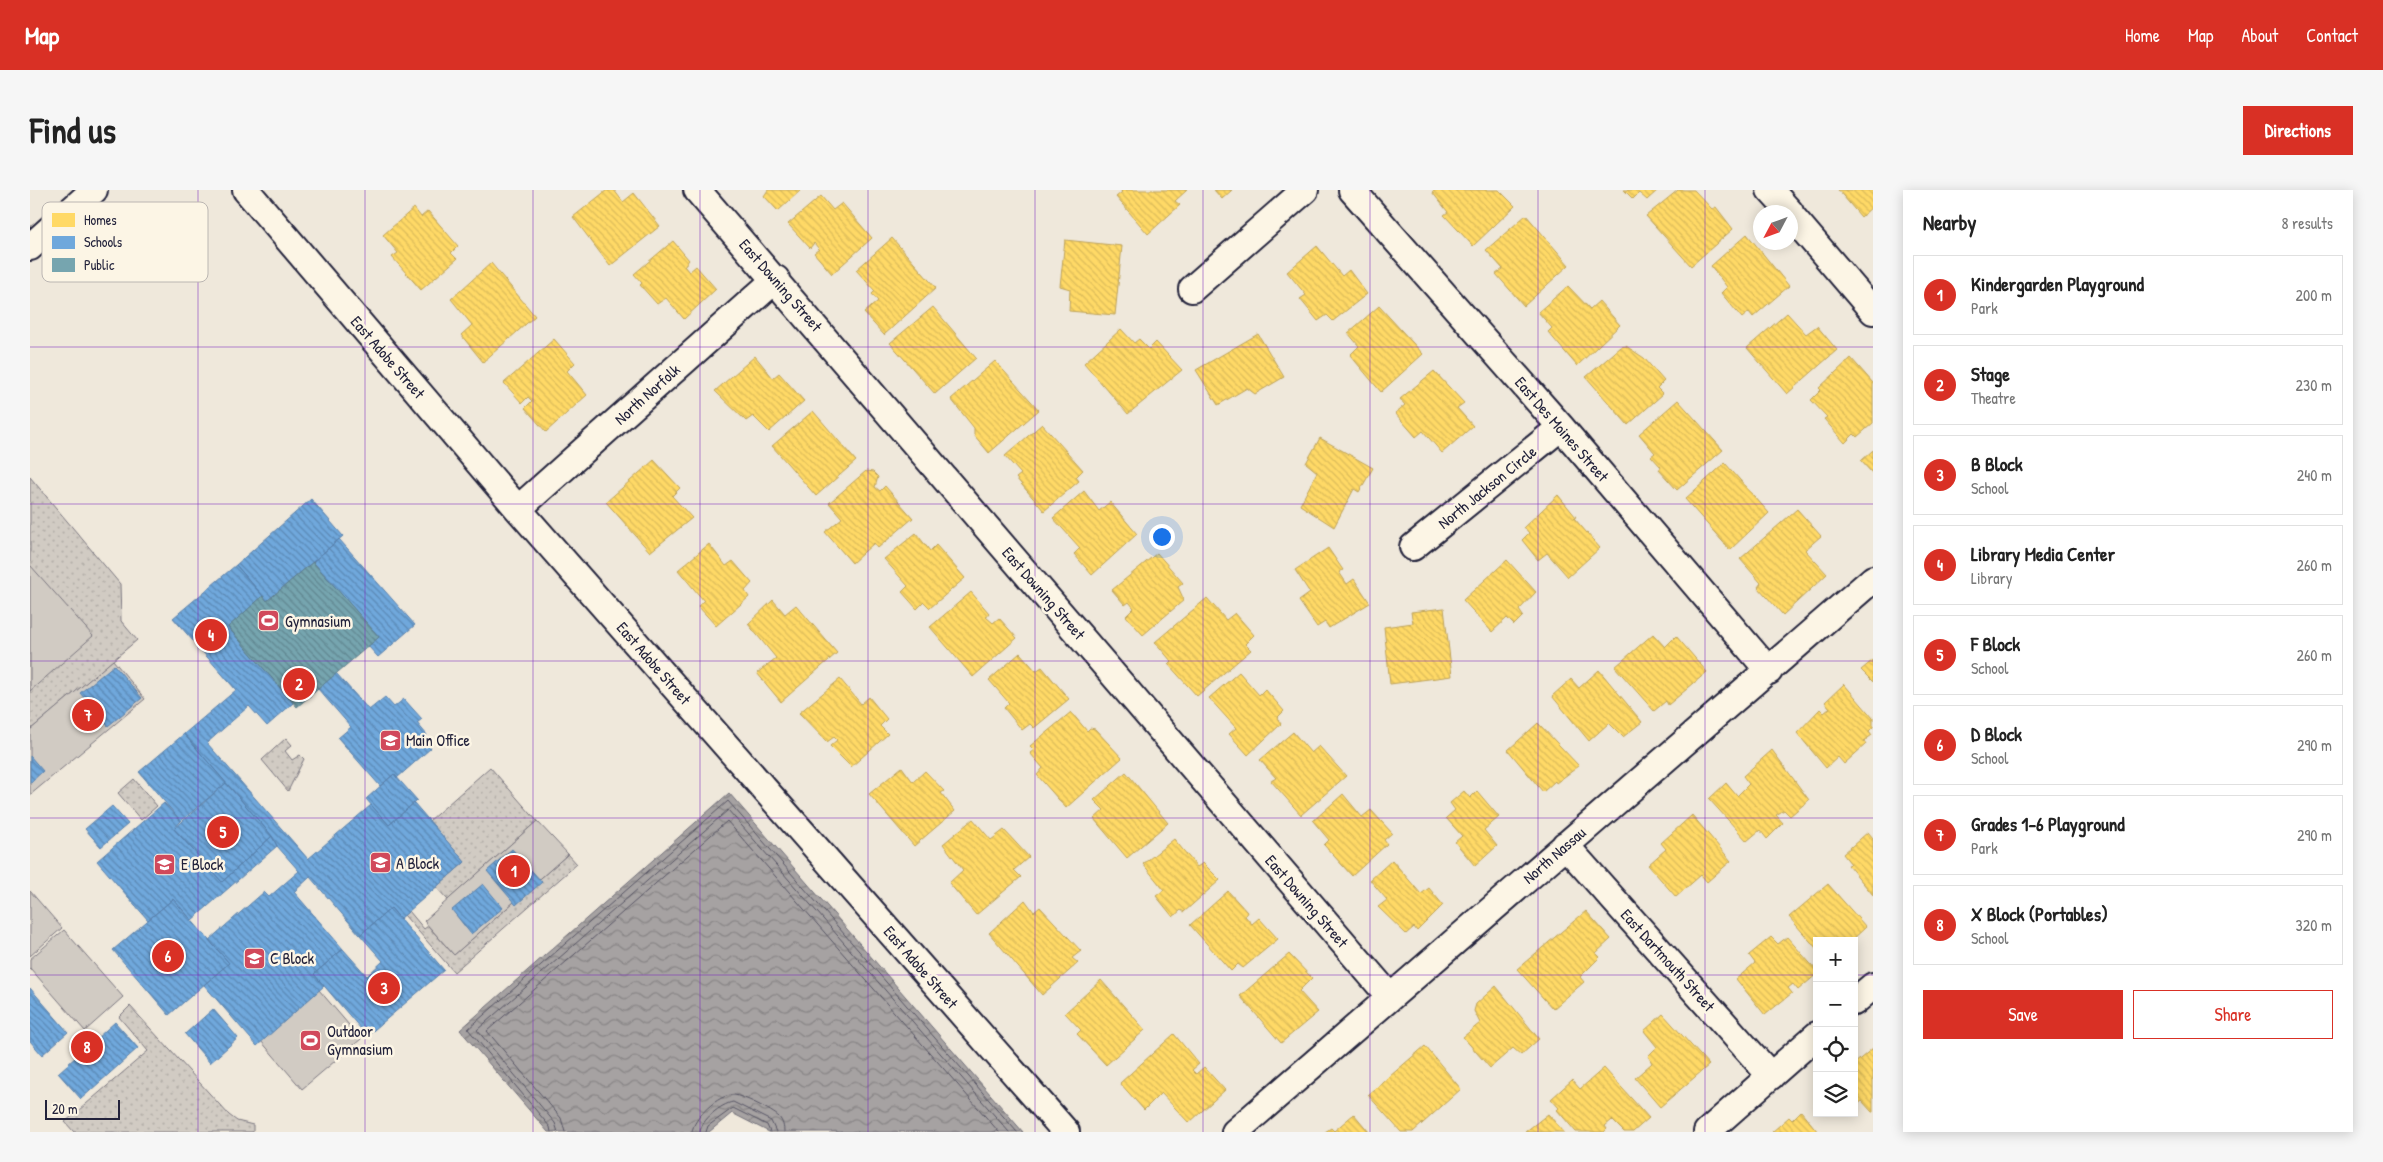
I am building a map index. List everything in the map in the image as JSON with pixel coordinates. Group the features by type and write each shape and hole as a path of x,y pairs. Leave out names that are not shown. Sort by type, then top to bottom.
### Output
{"street":[{"path":"81,202 94,190"},
{"name":"East Adobe Street","path":"246,190 518,509 1066,1132"},
{"name":"East Downing Street","path":"698,190 1390,997"},
{"path":"1192,289 1305,190"},
{"name":"East Des Moines Street","path":"1352,190 1561,426 1769,671"},
{"path":"1770,190 1783,205"},
{"path":"1798,222 1873,311"},
{"path":"30,247 42,236"},
{"name":"North Norfolk","path":"518,509 776,279"},
{"name":"North Jackson Circle","path":"1413,547 1561,426"},
{"name":"North Nassau","path":"1235,1132 1873,579"},
{"name":"East Dartmouth Street","path":"1565,845 1771,1076"},
{"path":"1858,999 1873,986"},
{"path":"1707,1132 1813,1039"}],"shaded area":[{"path":"30,477 120,584 121,621 137,640 30,730"},
{"path":"30,565 93,636 30,691"},
{"path":"113,660 145,699 30,795 30,730"},
{"path":"286,738 292,745 285,751 292,760 300,755 304,759 288,791 262,760"},
{"path":"490,767 537,821 448,900 436,887 465,862 429,821"},
{"path":"134,779 157,806 141,820 118,793"},
{"path":"537,821 568,854 454,955 424,921"},
{"path":"568,854 577,864 454,972 404,915 409,911 424,929 428,926 454,955"},
{"path":"30,891 62,928 30,956"},
{"path":"64,930 123,997 85,1031 30,968 30,959"},
{"name":"Outdoor Gymnasium","path":"319,990 361,1039 302,1089 261,1041"},
{"path":"130,1006 229,1115 237,1121 253,1125 253,1132 74,1132 65,1122 148,1051 119,1017"}],"water":[{"path":"729,793 1023,1132 769,1132 732,1113 709,1132 548,1132 460,1030"}],"building: Homes":[{"path":"607,190 614,190 623,202 634,193 660,226 610,266 573,217"},
{"path":"768,190 801,190 778,211 764,196"},
{"path":"1120,190 1187,190 1175,201 1180,205 1148,234 1116,197 1122,192"},
{"path":"1214,190 1232,190 1222,199"},
{"path":"1435,190 1499,190 1515,206 1473,246 1444,215 1448,212 1432,192"},
{"path":"1624,190 1658,190 1647,200 1639,193 1633,199"},
{"path":"1678,190 1694,190 1712,209 1716,207 1733,229 1691,266 1646,216"},
{"path":"1838,190 1873,190 1873,206 1861,217"},
{"path":"821,196 833,210 842,203 872,238 832,274 814,253 819,249 814,243 810,248 788,224"},
{"path":"414,208 421,217 428,211 458,246 451,253 457,259 421,290 392,257 398,253 383,235"},
{"path":"1526,215 1569,265 1524,306 1496,274 1503,269 1486,250"},
{"path":"1747,234 1753,241 1753,250 1760,250 1789,286 1753,317 1749,312 1742,318 1721,293 1727,287 1711,266"},
{"path":"892,238 936,288 884,335 864,313 878,301 872,294 875,291 856,270"},
{"path":"1065,240 1122,246 1115,315 1069,311 1070,289 1060,286"},
{"path":"673,241 689,260 684,266 689,272 696,266 716,289 684,319 666,298 657,304 640,285 642,283 634,274"},
{"path":"1317,246 1342,276 1349,270 1367,294 1333,321 1327,315 1318,321 1300,299 1306,295 1287,272"},
{"path":"491,263 535,316 483,362 461,335 472,325 451,299"},
{"path":"1568,286 1590,309 1599,301 1620,325 1577,366 1548,332 1552,328 1538,312"},
{"path":"1379,306 1423,354 1381,392 1350,355 1359,346 1348,333"},
{"path":"933,307 976,358 935,394 890,343"},
{"path":"1787,313 1806,334 1817,326 1837,350 1787,394 1747,348"},
{"path":"1121,329 1134,343 1139,339 1149,349 1156,342 1182,370 1128,414 1084,363"},
{"path":"1258,334 1284,377 1255,394 1247,388 1218,405 1196,370"},
{"path":"554,339 575,363 567,371 587,395 546,432 525,408 532,401 528,397 522,403 504,383"},
{"path":"1626,346 1644,358 1664,381 1657,388 1663,394 1628,425 1586,377 1621,347"},
{"path":"755,356 773,378 779,373 804,401 769,432 753,416 746,421 715,391"},
{"path":"1851,358 1873,383 1873,423 1857,437 1854,434 1845,443 1824,419 1827,417 1811,400 1821,390 1819,388"},
{"path":"995,361 1039,410 989,453 974,435 974,428 951,399"},
{"path":"1434,371 1464,403 1457,408 1473,426 1442,453 1423,431 1416,437 1395,413 1405,405 1400,399"},
{"path":"1678,400 1723,450 1677,490 1659,470 1661,467 1651,456 1655,453 1639,434"},
{"path":"813,411 856,461 816,496 772,446"},
{"path":"1042,424 1083,470 1076,477 1079,481 1044,511 1016,478 1021,474 1005,456"},
{"path":"1320,438 1373,468 1359,492 1354,489 1334,527 1300,505 1317,472 1306,463"},
{"path":"1873,450 1873,474 1861,461"},
{"path":"654,460 680,488 672,496 692,518 650,552 606,502"},
{"path":"1725,463 1769,513 1730,550 1685,499"},
{"path":"866,471 873,472 878,477 875,487 880,491 885,486 913,518 878,548 874,543 852,563 825,532 842,518 829,503"},
{"path":"1084,491 1099,511 1110,502 1137,534 1092,575 1074,554 1080,548 1053,518"},
{"path":"1558,495 1576,517 1574,518 1600,548 1568,577 1547,553 1538,560 1522,540 1529,533 1524,527"},
{"path":"1797,509 1821,536 1805,550 1827,574 1783,615 1758,587 1761,583 1740,559"},
{"path":"916,533 930,551 936,545 965,578 930,608 924,602 917,609 902,592 908,586 884,559"},
{"path":"709,544 726,566 733,561 752,583 745,591 749,597 716,626 698,606 704,601 678,570"},
{"path":"1328,548 1343,570 1339,572 1347,584 1354,579 1370,603 1329,628 1325,622 1317,627 1299,601 1310,593 1295,570"},
{"path":"1157,553 1183,583 1178,587 1184,600 1143,635 1126,616 1134,608 1129,602 1125,605 1112,590"},
{"path":"1507,560 1536,592 1519,610 1523,616 1514,625 1507,618 1492,632 1463,600"},
{"path":"971,592 989,613 986,617 993,623 999,618 1017,638 973,677 930,627"},
{"path":"1207,598 1226,620 1235,613 1254,635 1245,644 1251,650 1197,696 1168,664 1171,661 1155,642"},
{"path":"773,600 785,614 796,605 837,653 781,702 757,673 776,658 748,624"},
{"path":"1444,608 1452,676 1390,684 1384,627 1413,623 1411,612"},
{"path":"1653,634 1665,647 1676,636 1707,672 1668,705 1666,701 1654,711 1615,667"},
{"path":"1020,653 1036,671 1042,667 1069,699 1034,728 1030,724 1022,730 1004,708 1009,703 989,680"},
{"path":"1873,660 1873,682 1861,670"},
{"path":"1599,670 1642,722 1623,737 1609,723 1589,741 1552,696 1571,679 1579,688"},
{"path":"1239,672 1259,695 1265,689 1284,711 1277,718 1281,724 1248,755 1229,734 1236,728 1209,698"},
{"path":"840,679 861,704 869,697 887,719 880,726 888,734 851,767 830,746 837,740 834,737 827,742 799,713"},
{"path":"1844,684 1873,718 1873,727 1869,731 1872,735 1864,741 1866,744 1844,764 1838,757 1826,768 1797,733 1820,709 1824,713 1830,708 1825,702"},
{"path":"1071,712 1087,731 1090,728 1095,729 1122,758 1066,808 1037,775 1043,768 1030,753 1034,750 1030,746"},
{"path":"1538,723 1579,766 1556,783 1555,781 1543,792 1508,750"},
{"path":"1293,732 1311,753 1319,746 1346,776 1301,815 1271,781 1276,778 1260,760"},
{"path":"1772,750 1809,800 1790,816 1784,810 1776,815 1783,823 1767,839 1760,830 1747,841 1709,799 1726,783 1737,796 1749,784 1743,776"},
{"path":"902,767 913,782 925,771 944,791 941,793 955,811 914,846 869,794"},
{"path":"1126,772 1168,823 1127,858 1094,819 1104,810 1094,800"},
{"path":"1464,791 1470,798 1477,791 1499,817 1484,830 1497,846 1475,866 1455,842 1462,836 1446,818 1455,810 1450,803"},
{"path":"1343,794 1362,817 1371,810 1392,833 1384,840 1387,844 1352,876 1324,845 1329,840 1313,821"},
{"path":"1692,815 1731,861 1707,882 1701,875 1676,897 1648,865 1666,849 1661,843"},
{"path":"973,819 991,840 1004,830 1029,857 1014,870 1021,877 976,915 949,883 963,870 943,844"},
{"path":"1868,832 1873,838 1873,895 1848,865 1851,864 1843,854"},
{"path":"1174,839 1197,867 1203,863 1220,880 1184,912 1181,910 1173,917 1156,896 1164,890 1143,864"},
{"path":"1392,860 1421,894 1429,888 1443,905 1417,931 1414,927 1406,934 1378,907 1387,900 1370,880"},
{"path":"1828,884 1866,927 1855,937 1813,937 1813,944 1789,917"},
{"path":"1228,891 1247,912 1245,916 1252,924 1259,918 1278,939 1243,968 1238,964 1231,971 1190,925"},
{"path":"1025,900 1034,912 1040,907 1081,951 1072,958 1078,963 1042,995 989,933"},
{"path":"1586,911 1611,939 1596,953 1600,957 1580,977 1584,982 1553,1009 1517,969"},
{"path":"1771,937 1778,944 1787,937 1813,966 1813,977 1798,990 1793,984 1788,988 1792,993 1765,1015 1736,979 1755,963 1749,955"},
{"path":"1289,954 1312,978 1299,991 1318,1012 1281,1043 1240,996"},
{"path":"1101,980 1145,1030 1106,1065 1077,1034 1081,1030 1065,1013"},
{"path":"1496,986 1539,1039 1521,1055 1513,1048 1490,1068 1463,1037 1480,1023 1474,1011 1476,1004"},
{"path":"1663,1014 1709,1065 1660,1107 1635,1078 1652,1063 1648,1056 1657,1047 1644,1031"},
{"path":"1174,1034 1199,1064 1192,1070 1196,1074 1204,1067 1225,1090 1189,1123 1161,1093 1144,1110 1120,1083"},
{"path":"1425,1046 1461,1089 1413,1132 1401,1132 1368,1095"},
{"path":"1873,1048 1873,1112 1862,1101 1858,1104 1858,1061"},
{"path":"1604,1068 1649,1118 1633,1132 1624,1132 1612,1120 1605,1126 1607,1129 1604,1132 1576,1132 1557,1110 1559,1108 1551,1099 1572,1080 1580,1089"},
{"path":"1801,1111 1818,1132 1772,1132 1789,1117 1792,1120"},
{"path":"1354,1114 1369,1132 1325,1132 1331,1128 1334,1131"},
{"path":"1548,1114 1564,1132 1525,1132"}],"building: Schools":[{"path":"311,499 343,536 267,601 236,565"},
{"path":"339,539 415,625 378,657 368,646 379,637 313,562"},
{"path":"236,565 263,596 228,627 293,703 267,726 249,706 207,743 308,859 371,805 389,825 414,803 465,862 400,919 391,908 360,935 310,877 294,892 343,949 314,974 324,986 257,1046 204,985 229,963 209,940 264,892 269,897 299,871 277,846 272,836 184,734 236,690 173,618"},
{"path":"114,665 142,698 108,726 80,693"},
{"path":"336,673 369,710 385,697 394,707 404,699 422,719 417,723 427,735 422,739 431,748 397,778 394,774 380,786 338,738 351,727 318,689"},
{"path":"184,734 226,783 181,821 139,772"},
{"path":"30,756 43,771 30,783"},
{"path":"394,774 417,800 389,825 366,799"},
{"path":"226,783 272,836 222,882 174,829"},
{"path":"164,803 181,821 174,829 222,882 272,836 277,846 192,920 173,899 148,920 97,861"},
{"path":"112,806 128,824 101,847 85,829"},
{"path":"512,849 542,882 516,905 487,871"},
{"path":"483,884 503,908 471,934 452,910"},
{"path":"173,899 229,963 169,1015 113,950"},
{"path":"391,908 444,970 367,1036 314,974 343,949 367,976 383,961 360,935"},
{"path":"30,988 68,1032 42,1055 30,1041"},
{"path":"213,1009 238,1038 210,1063 185,1034"},
{"path":"115,1022 138,1048 81,1099 58,1073"}],"building: Public":[{"path":"313,562 379,637 297,707 228,627 263,596 267,601"}],"place":[{"name":"Gymnasium","path":"269,621"},
{"name":"Library Media Center","path":"211,635"},
{"name":"Stage","path":"299,684"},
{"name":"Grades 1-6 Playground","path":"88,715"},
{"name":"Main Office","path":"390,740"},
{"name":"F Block","path":"223,832"},
{"name":"A Block","path":"380,863"},
{"name":"E Block","path":"165,864"},
{"name":"Kindergarden Playground","path":"514,871"},
{"name":"D Block","path":"168,956"},
{"name":"C Block","path":"254,958"},
{"name":"B Block","path":"384,988"},
{"name":"Outdoor Gymnasium","path":"311,1040"},
{"name":"X Block (Portables)","path":"87,1047"}]}
